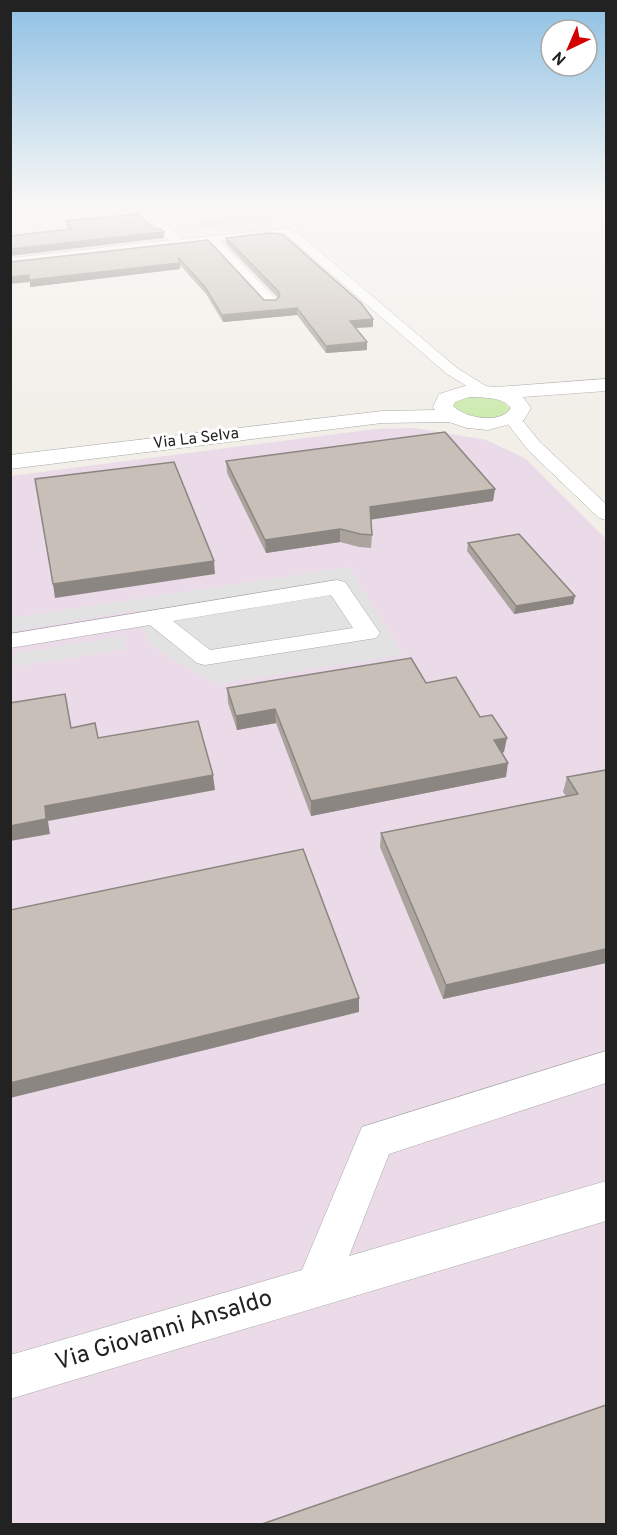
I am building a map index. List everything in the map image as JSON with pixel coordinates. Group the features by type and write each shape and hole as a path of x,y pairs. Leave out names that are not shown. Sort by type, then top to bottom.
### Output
{"street":[{"path":"245,275 271,302"},
{"path":"340,275 452,371 491,392 514,399 516,413 534,446"},
{"path":"452,371 452,403"},
{"path":"452,403 491,392 597,386"},
{"path":"487,423 597,386"},
{"path":"452,403 534,446 606,514"},
{"name":"Via La Selva","path":"10,462 382,417 452,403"},
{"path":"10,641 154,617 337,587 368,633 205,658 154,617"},
{"path":"317,1285 375,1140 606,1067"},
{"name":"Via Giovanni Ansaldo","path":"10,1377 606,1201"}],"shaded area":[{"path":"414,428 487,440 526,459 606,539 606,1524 11,1524 10,476 375,429"},
{"path":"349,567 403,655 216,684 150,645 136,610 11,631 11,618"},
{"path":"123,636 125,649 11,667 11,654"}],"green space":[{"path":"464,397 498,398 510,408 496,418 469,418 452,406 454,402"}],"building":[{"path":"10,275 77,275 29,280 29,275 10,277"},
{"path":"194,275 240,275 264,300 276,300 280,296 262,275 329,275 361,303 373,319 350,321 367,342 326,346 297,308 222,315 205,287"},
{"path":"445,432 495,489 370,507 372,535 340,529 265,540 226,461"},
{"path":"174,462 214,561 53,584 35,479"},
{"path":"519,534 575,596 516,606 468,543"},
{"path":"411,658 426,683 456,677 480,717 492,715 507,738 494,740 508,763 311,801 275,709 236,716 227,688"},
{"path":"65,694 71,728 95,723 98,738 198,721 213,775 45,806 46,819 10,826 10,703"},
{"path":"606,770 606,949 446,985 381,833 578,794 567,777"},
{"path":"303,849 359,998 10,1083 10,910"},
{"path":"606,1405 606,1524 262,1524"}]}
